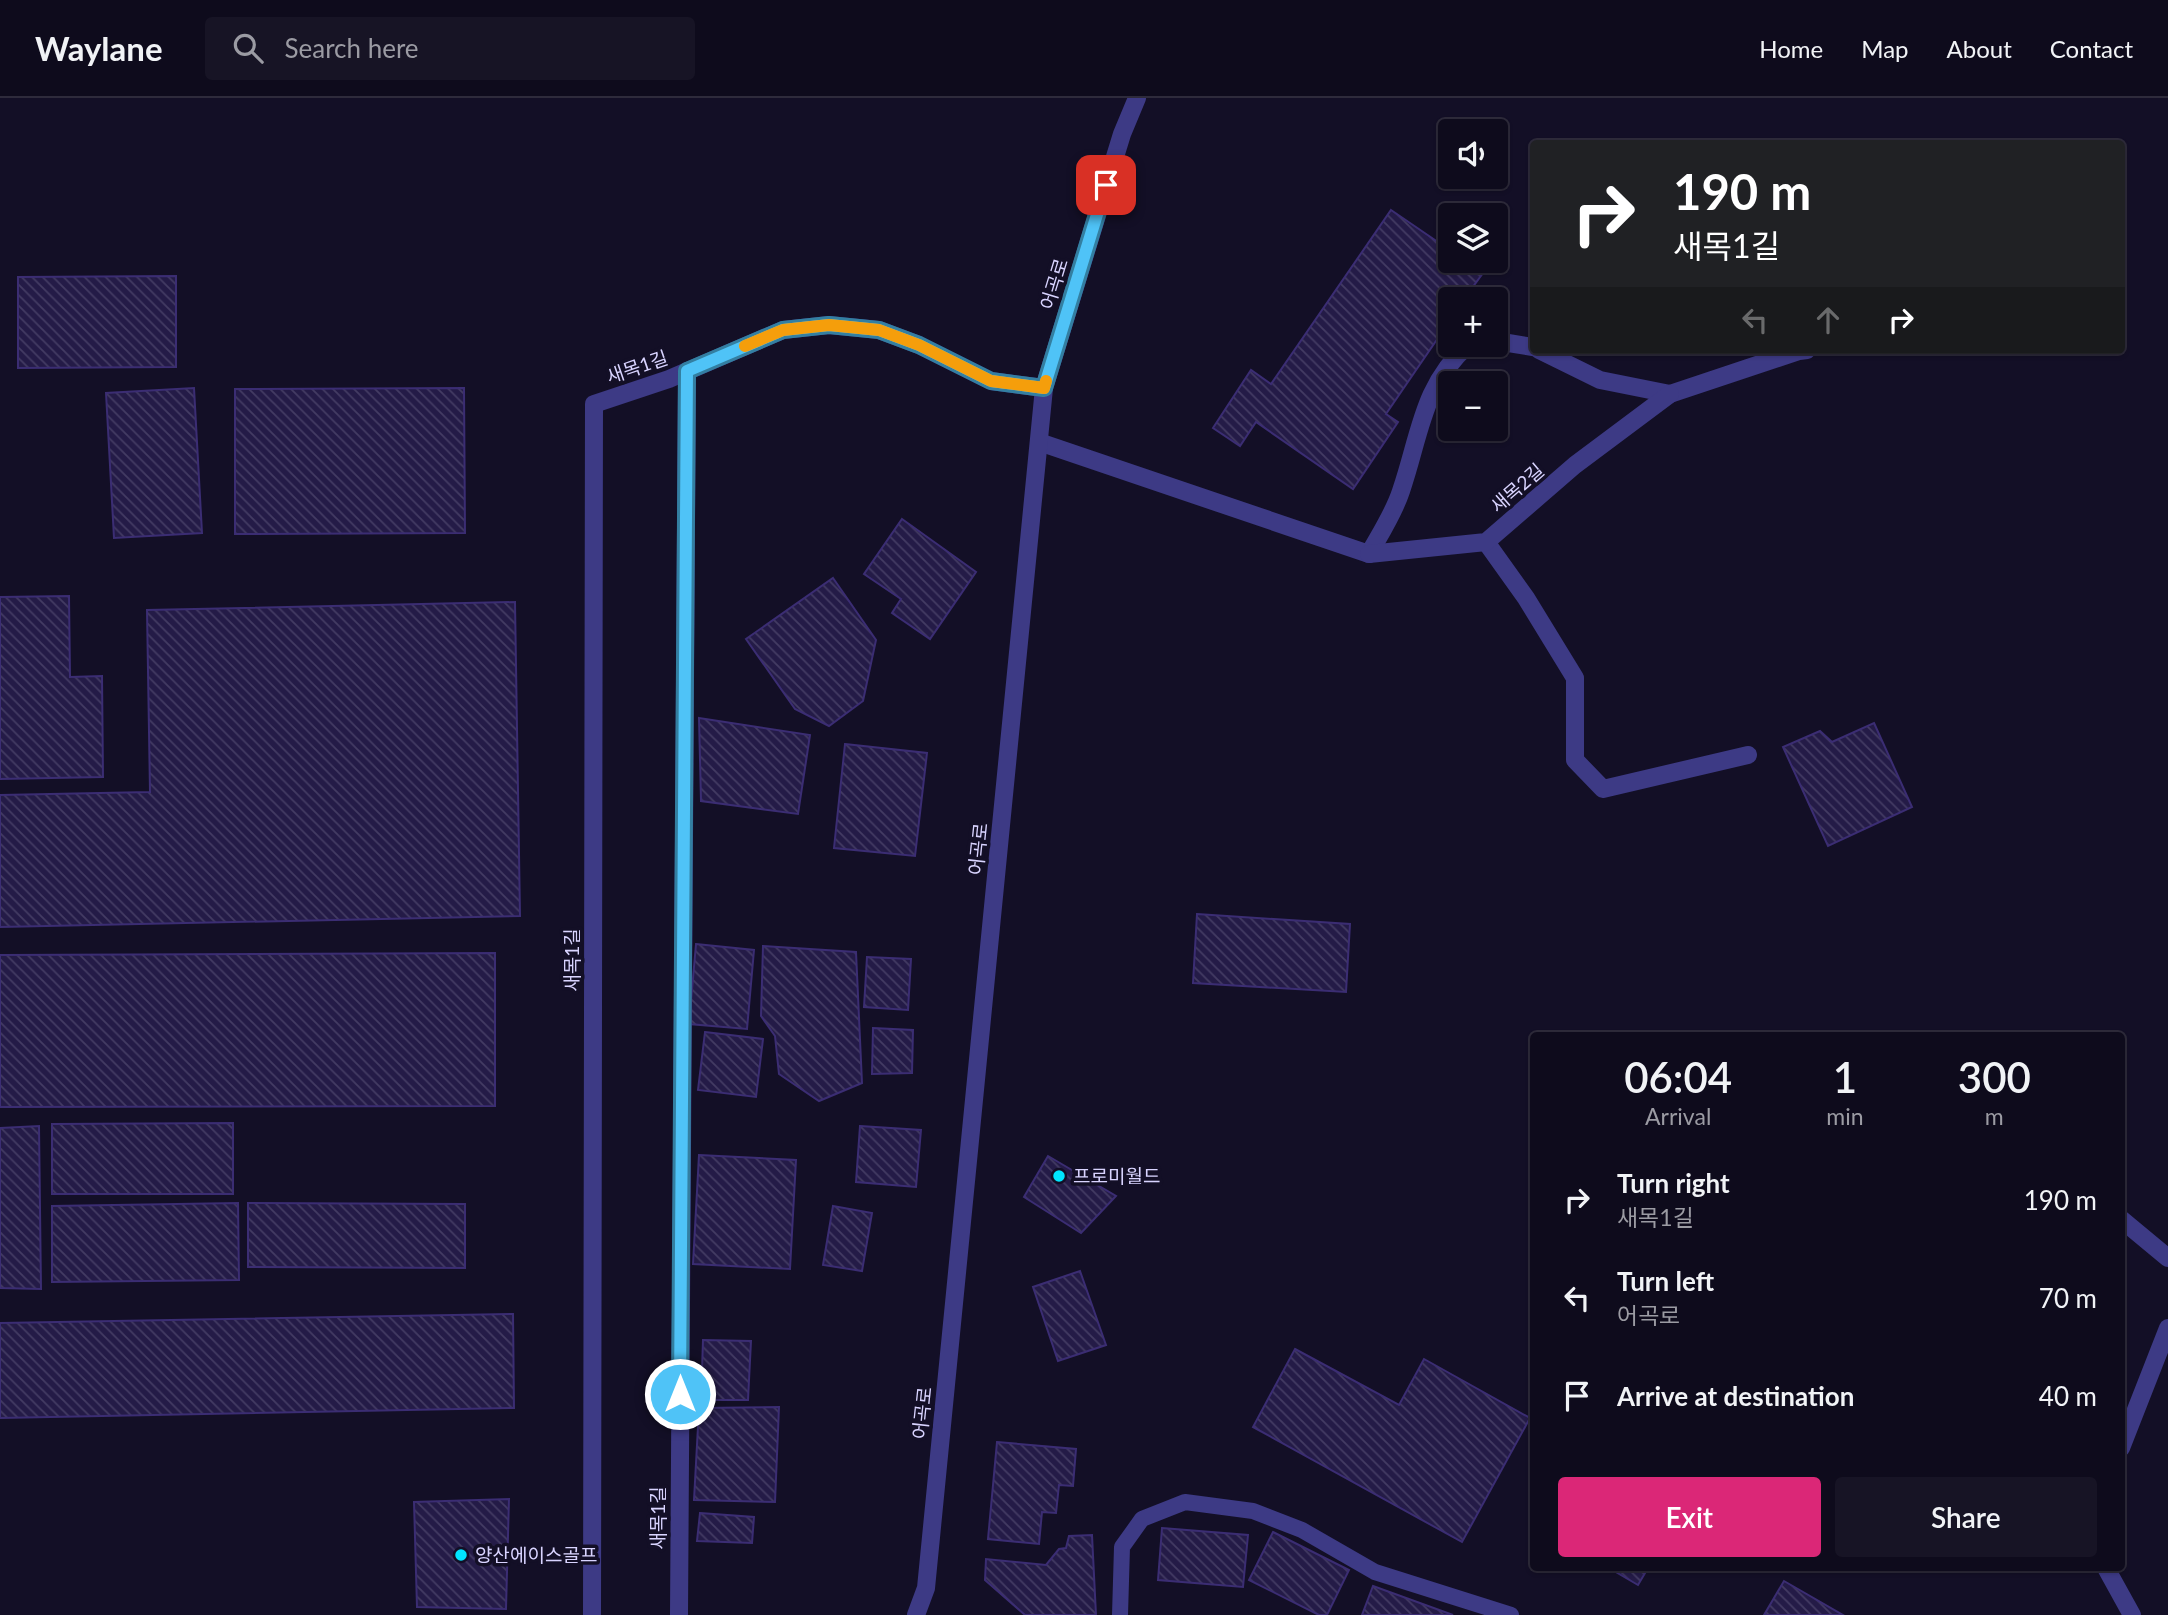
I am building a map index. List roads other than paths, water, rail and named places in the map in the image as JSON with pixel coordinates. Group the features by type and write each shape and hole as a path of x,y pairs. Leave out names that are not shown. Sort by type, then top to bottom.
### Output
{"street":[{"name":"어곡로","path":"916,1615 926,1588 1044,388 1122,135 1137,98"},
{"name":"새목1길","path":"592,1615 594,404 687,371 783,330 829,325 879,330 919,345 991,381 1044,388"},
{"path":"1508,343 1530,347"},
{"name":"새목2길","path":"1547,354 1600,380 1670,394"},
{"name":"새목2길","path":"1039,442 1369,554 1486,542 1575,465 1670,394 1790,354"},
{"path":"1369,554 1401,494 1430,393 1454,357"},
{"name":"새목1길","path":"679,1615 687,371"},
{"path":"1486,542 1526,598 1576,678 1575,760 1603,789 1748,755"},
{"path":"2125,1222 2168,1258"},
{"path":"2125,1438 2168,1328"},
{"path":"2108,1571 2132,1615"}],"lane":[{"path":"1120,1615 1122,1547 1142,1519 1185,1502 1253,1511 1302,1530 1376,1572 1511,1615"}],"place":[{"name":"프로미월드","path":"1059,1176"},
{"name":"양산에이스골프","path":"461,1555"}]}
